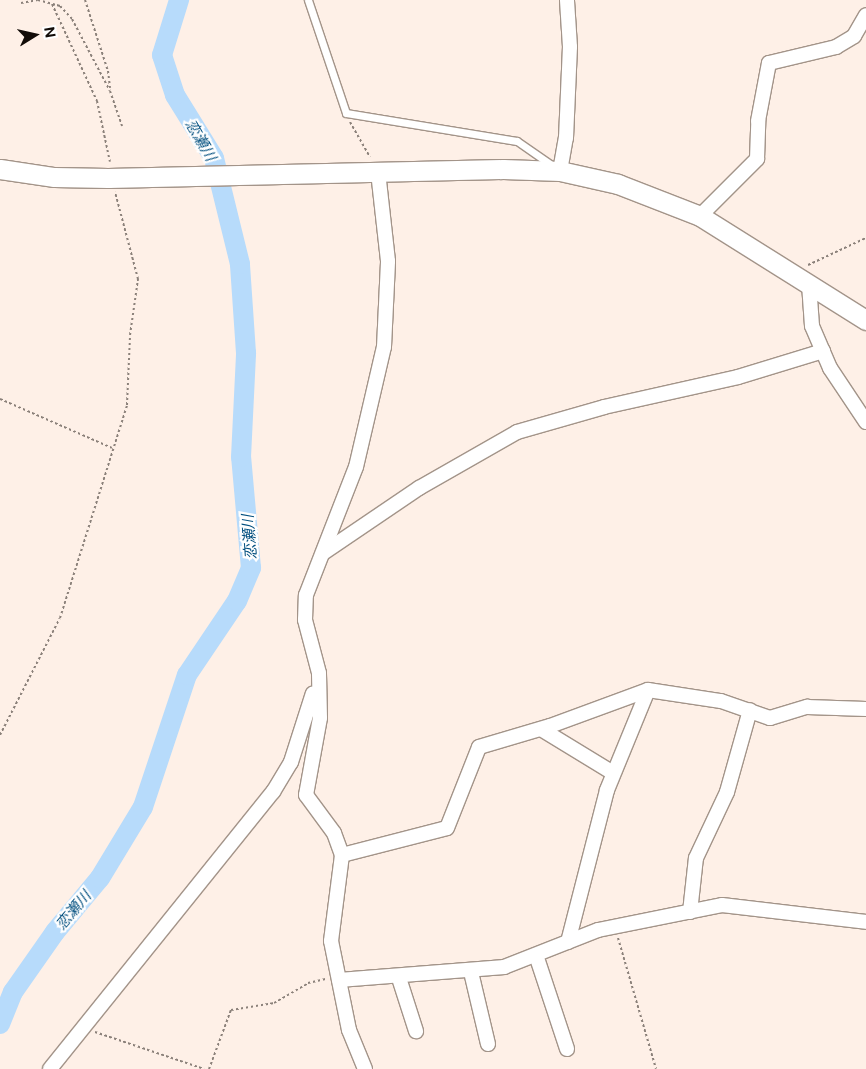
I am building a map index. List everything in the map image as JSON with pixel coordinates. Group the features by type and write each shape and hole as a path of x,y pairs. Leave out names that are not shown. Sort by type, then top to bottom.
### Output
{"street":[{"path":"560,171 566,138 570,47 567,0"},
{"path":"700,216 757,159 758,121 769,63 836,47 854,36 866,16"},
{"path":"0,169 54,177 560,171 618,184 700,216 866,320"},
{"path":"365,1069 348,1030 330,940 342,855 334,833 306,795 320,718 319,673 305,620 306,595 356,467 384,347 388,262 378,172"},
{"path":"809,284 812,326 823,351 866,422"},
{"path":"323,553 419,488 517,432 604,407 738,377 823,351"},
{"path":"50,1069 273,792 291,762 311,710 319,673"},
{"path":"342,855 447,828 478,747 541,729 648,690 673,691 750,710 770,718 808,707 866,710"},
{"path":"568,942 613,773 648,690"},
{"path":"690,912 696,858 727,792 750,710"},
{"path":"541,729 613,773"},
{"path":"339,980 399,978 471,972 504,967 598,930 722,905 866,922"},
{"path":"536,954 567,1049"},
{"path":"471,972 488,1044"},
{"path":"399,978 416,1031"}],"lane":[{"path":"308,0 346,114 517,141 560,171"}],"path":[{"path":"21,3 38,0 60,6 72,19 110,91 122,126"},
{"path":"85,0 108,71 110,91"},
{"path":"52,4 97,102 110,164"},
{"path":"346,114 378,172"},
{"path":"0,735 60,618 127,405 130,334 138,279 115,190"},
{"path":"792,273 866,238"},
{"path":"0,399 112,448"},
{"path":"617,936 656,1069"},
{"path":"209,1069 231,1010 274,1002 308,983 339,980"},
{"path":"83,1028 203,1069"}],"waterway":[{"name":"恋瀬川","path":"0,1024 13,992 55,932 100,878 143,807 187,675 237,601 251,568 241,457 246,353 240,264 214,158 175,95 162,55 179,0"}]}
